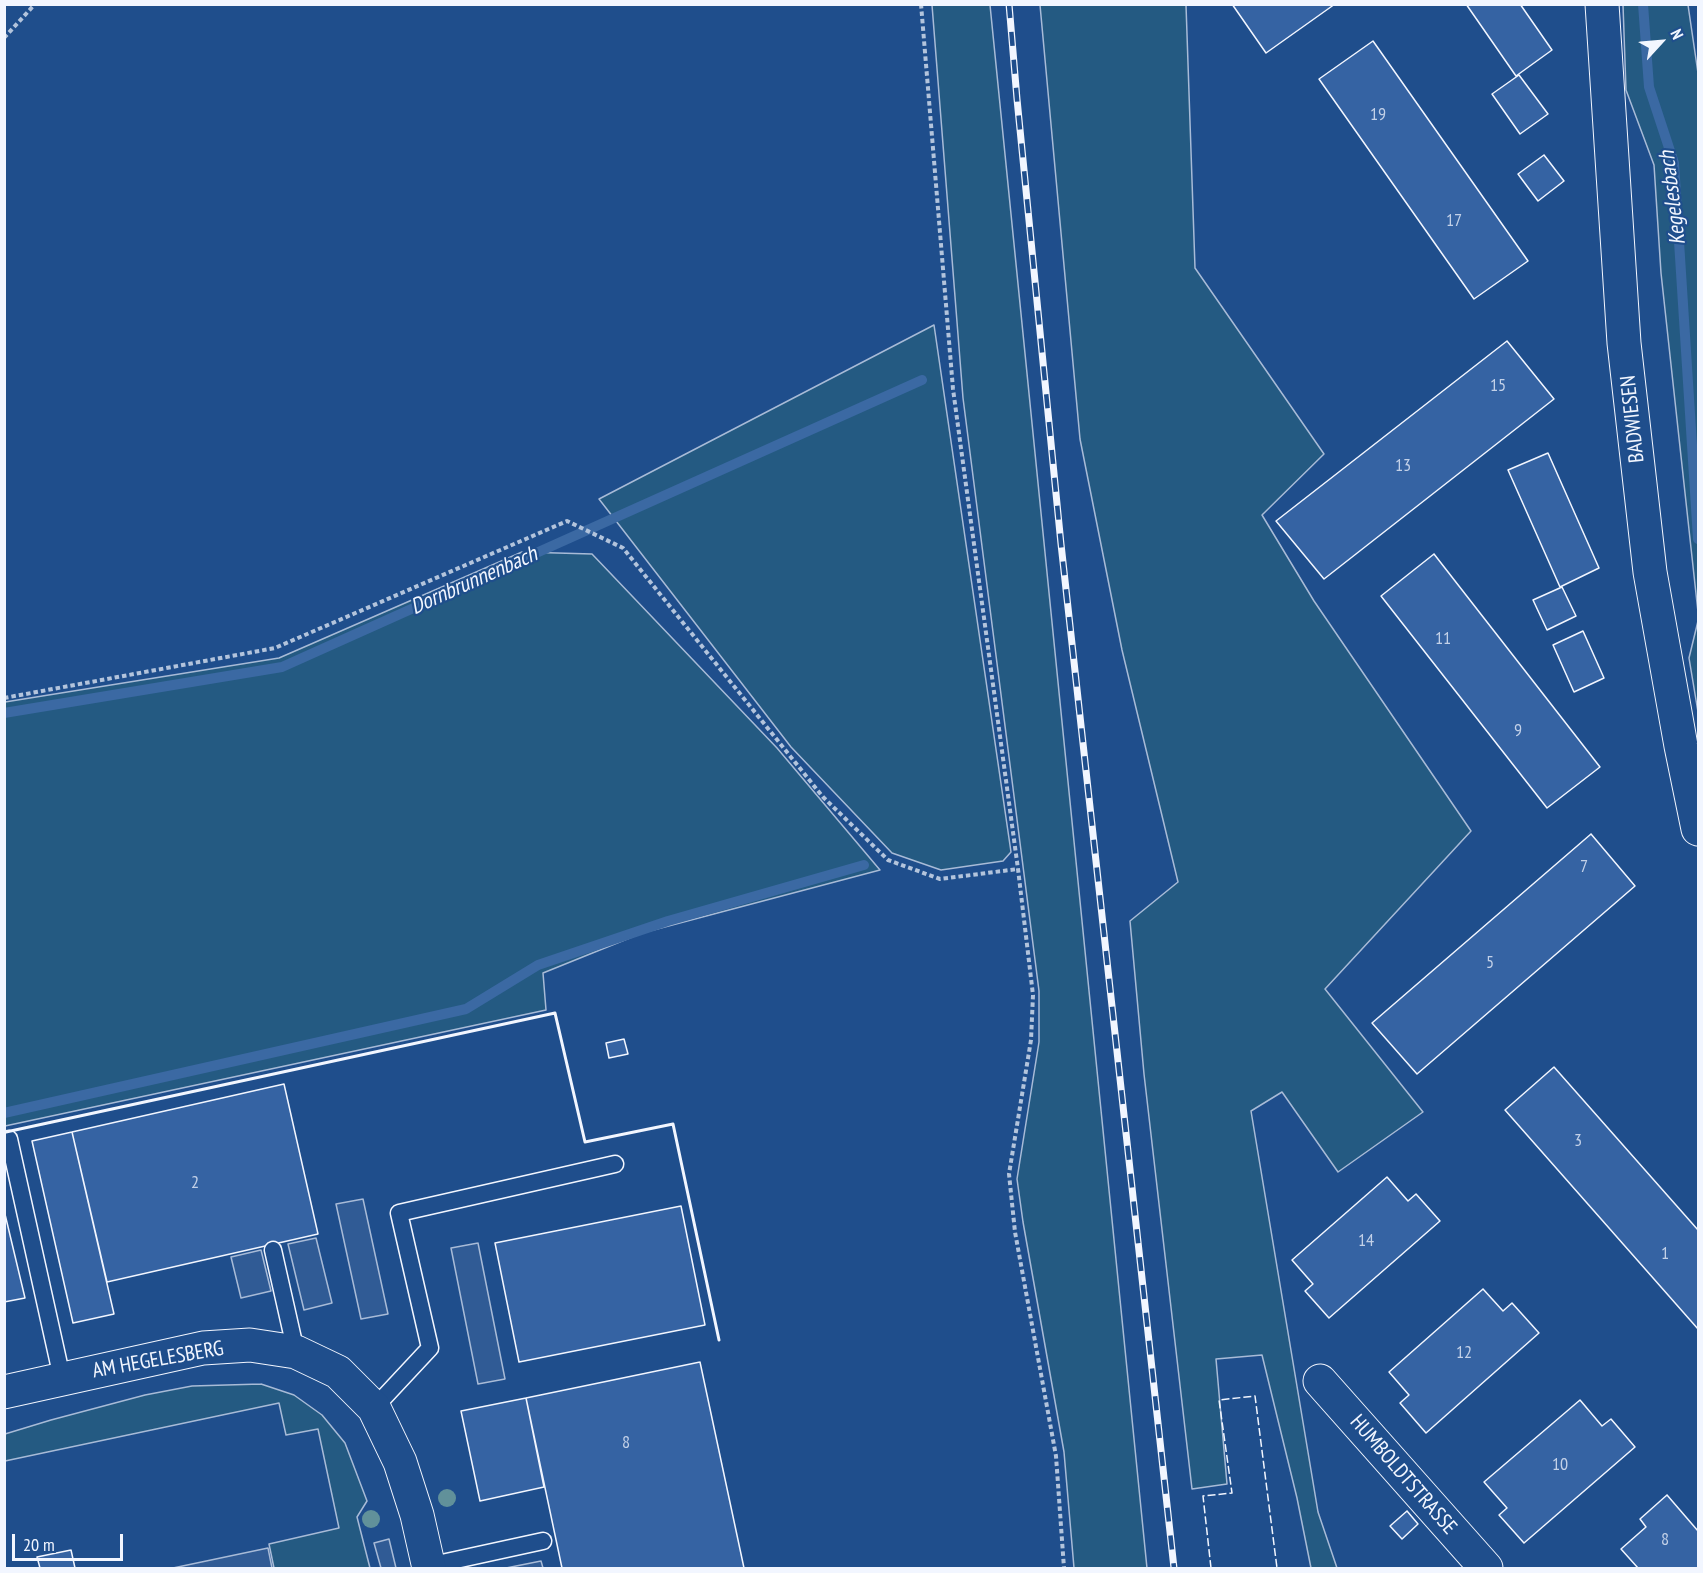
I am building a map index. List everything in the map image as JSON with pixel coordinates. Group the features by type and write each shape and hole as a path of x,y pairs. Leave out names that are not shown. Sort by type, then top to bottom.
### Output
{"street":[{"name":"BADWIESEN","path":"1602,4 1624,343 1646,538 1652,584 1698,829"},
{"name":"AM HEGELESBERG","path":"5,1392 203,1348 250,1345 296,1352 338,1372 374,1408 400,1462 417,1515 428,1567"},
{"name":"HUMBOLDTSTRASSE","path":"1320,1381 1486,1569"}],"lane":[{"path":"4,1140 9,1139 62,1378"},
{"path":"374,1408 430,1348 399,1213 615,1164"},
{"path":"273,1250 296,1352"},
{"path":"428,1567 543,1541"}],"path":[{"path":"4,38 35,4"},
{"path":"921,4 953,389 1033,995 1031,1040 1009,1174 1015,1232 1056,1456 1064,1569"},
{"path":"4,698 275,648 567,521 623,548 823,798 888,860 940,879 1018,869"}],"shaded area":[{"path":"932,5 990,5 1147,1568 1074,1568 1064,1452 1017,1179 1039,1042 1039,991 963,398"},
{"path":"1040,5 1186,5 1195,268 1324,454 1262,515 1314,601 1471,831 1325,989 1423,1112 1338,1172 1282,1092 1251,1111 1318,1512 1337,1568 1311,1568 1297,1498 1262,1355 1216,1359 1227,1484 1192,1489 1144,1074 1130,921 1178,882 1122,650 1080,439"},
{"path":"1623,5 1688,5 1698,73 1698,612 1661,273 1654,165 1626,90"},
{"path":"934,325 1011,852 1003,861 941,870 892,853 791,747 599,499"},
{"path":"522,552 592,554 777,748 880,870 642,933 543,973 546,1010 5,1126 5,702 279,658"},
{"path":"1698,621 1698,712 1689,658"},
{"path":"363,1199 388,1314 361,1319 336,1204"},
{"path":"316,1238 332,1303 304,1310 288,1244"},
{"path":"478,1243 505,1379 478,1384 451,1248"},
{"path":"261,1250 271,1291 241,1298 231,1257"},
{"path":"261,1384 294,1395 322,1415 345,1443 367,1501 357,1517 370,1568 274,1568 269,1544 339,1528 318,1429 286,1435 279,1403 5,1461 5,1434 51,1420 145,1395 192,1386"},
{"path":"389,1539 396,1568 381,1568 374,1543"},
{"path":"268,1548 272,1568 173,1568"},
{"path":"541,1561 543,1568 506,1568"}],"building":[{"path":"1232,4 1335,4 1266,53"},
{"path":"1466,4 1520,4 1552,50 1516,76"},
{"path":"1373,41 1528,261 1474,299 1319,79"},
{"path":"1519,75 1548,114 1520,134 1492,94"},
{"path":"1544,155 1564,181 1538,201 1518,174"},
{"path":"1507,341 1554,399 1324,579 1276,521"},
{"path":"1548,453 1599,568 1560,587 1508,470"},
{"path":"1434,554 1600,767 1547,808 1381,596"},
{"path":"1562,587 1576,616 1547,630 1533,600"},
{"path":"1583,631 1604,678 1574,692 1553,645"},
{"path":"1591,834 1635,886 1417,1074 1372,1023"},
{"path":"624,1039 628,1054 609,1058 606,1043"},
{"path":"1554,1067 1698,1230 1698,1329 1505,1110"},
{"path":"284,1084 318,1234 107,1282 72,1132"},
{"path":"72,1132 114,1314 73,1323 32,1141"},
{"path":"1387,1177 1408,1201 1416,1194 1440,1221 1329,1318 1305,1291 1313,1284 1292,1260"},
{"path":"681,1206 705,1325 519,1362 495,1243"},
{"path":"4,1210 25,1298 4,1302"},
{"path":"1483,1289 1503,1311 1512,1303 1539,1333 1426,1433 1400,1403 1409,1395 1389,1372"},
{"path":"700,1362 744,1568 562,1568 526,1398"},
{"path":"526,1398 544,1487 480,1501 461,1411"},
{"path":"1580,1400 1602,1426 1611,1419 1635,1447 1524,1543 1499,1515 1507,1508 1484,1482"},
{"path":"1667,1495 1698,1531 1698,1568 1638,1568 1621,1549 1646,1527 1640,1519"},
{"path":"1407,1511 1418,1524 1402,1539 1390,1526"},
{"path":"71,1550 75,1568 40,1568 37,1557"}],"waterway":[{"name":"Kegelesbach","path":"1643,4 1649,87 1674,163 1698,539"},
{"name":"Dornbrunnenbach","path":"4,713 282,667 922,380"},
{"path":"4,1113 466,1009 538,965 668,921 864,865"}],"railway":[{"path":"1009,4 1061,544 1174,1568"}],"fence":[{"path":"1211,1568 1203,1496 1232,1493 1219,1400 1255,1396 1277,1568"}],"wall":[{"path":"6,1132 555,1013 585,1142 673,1124 719,1340"}]}
